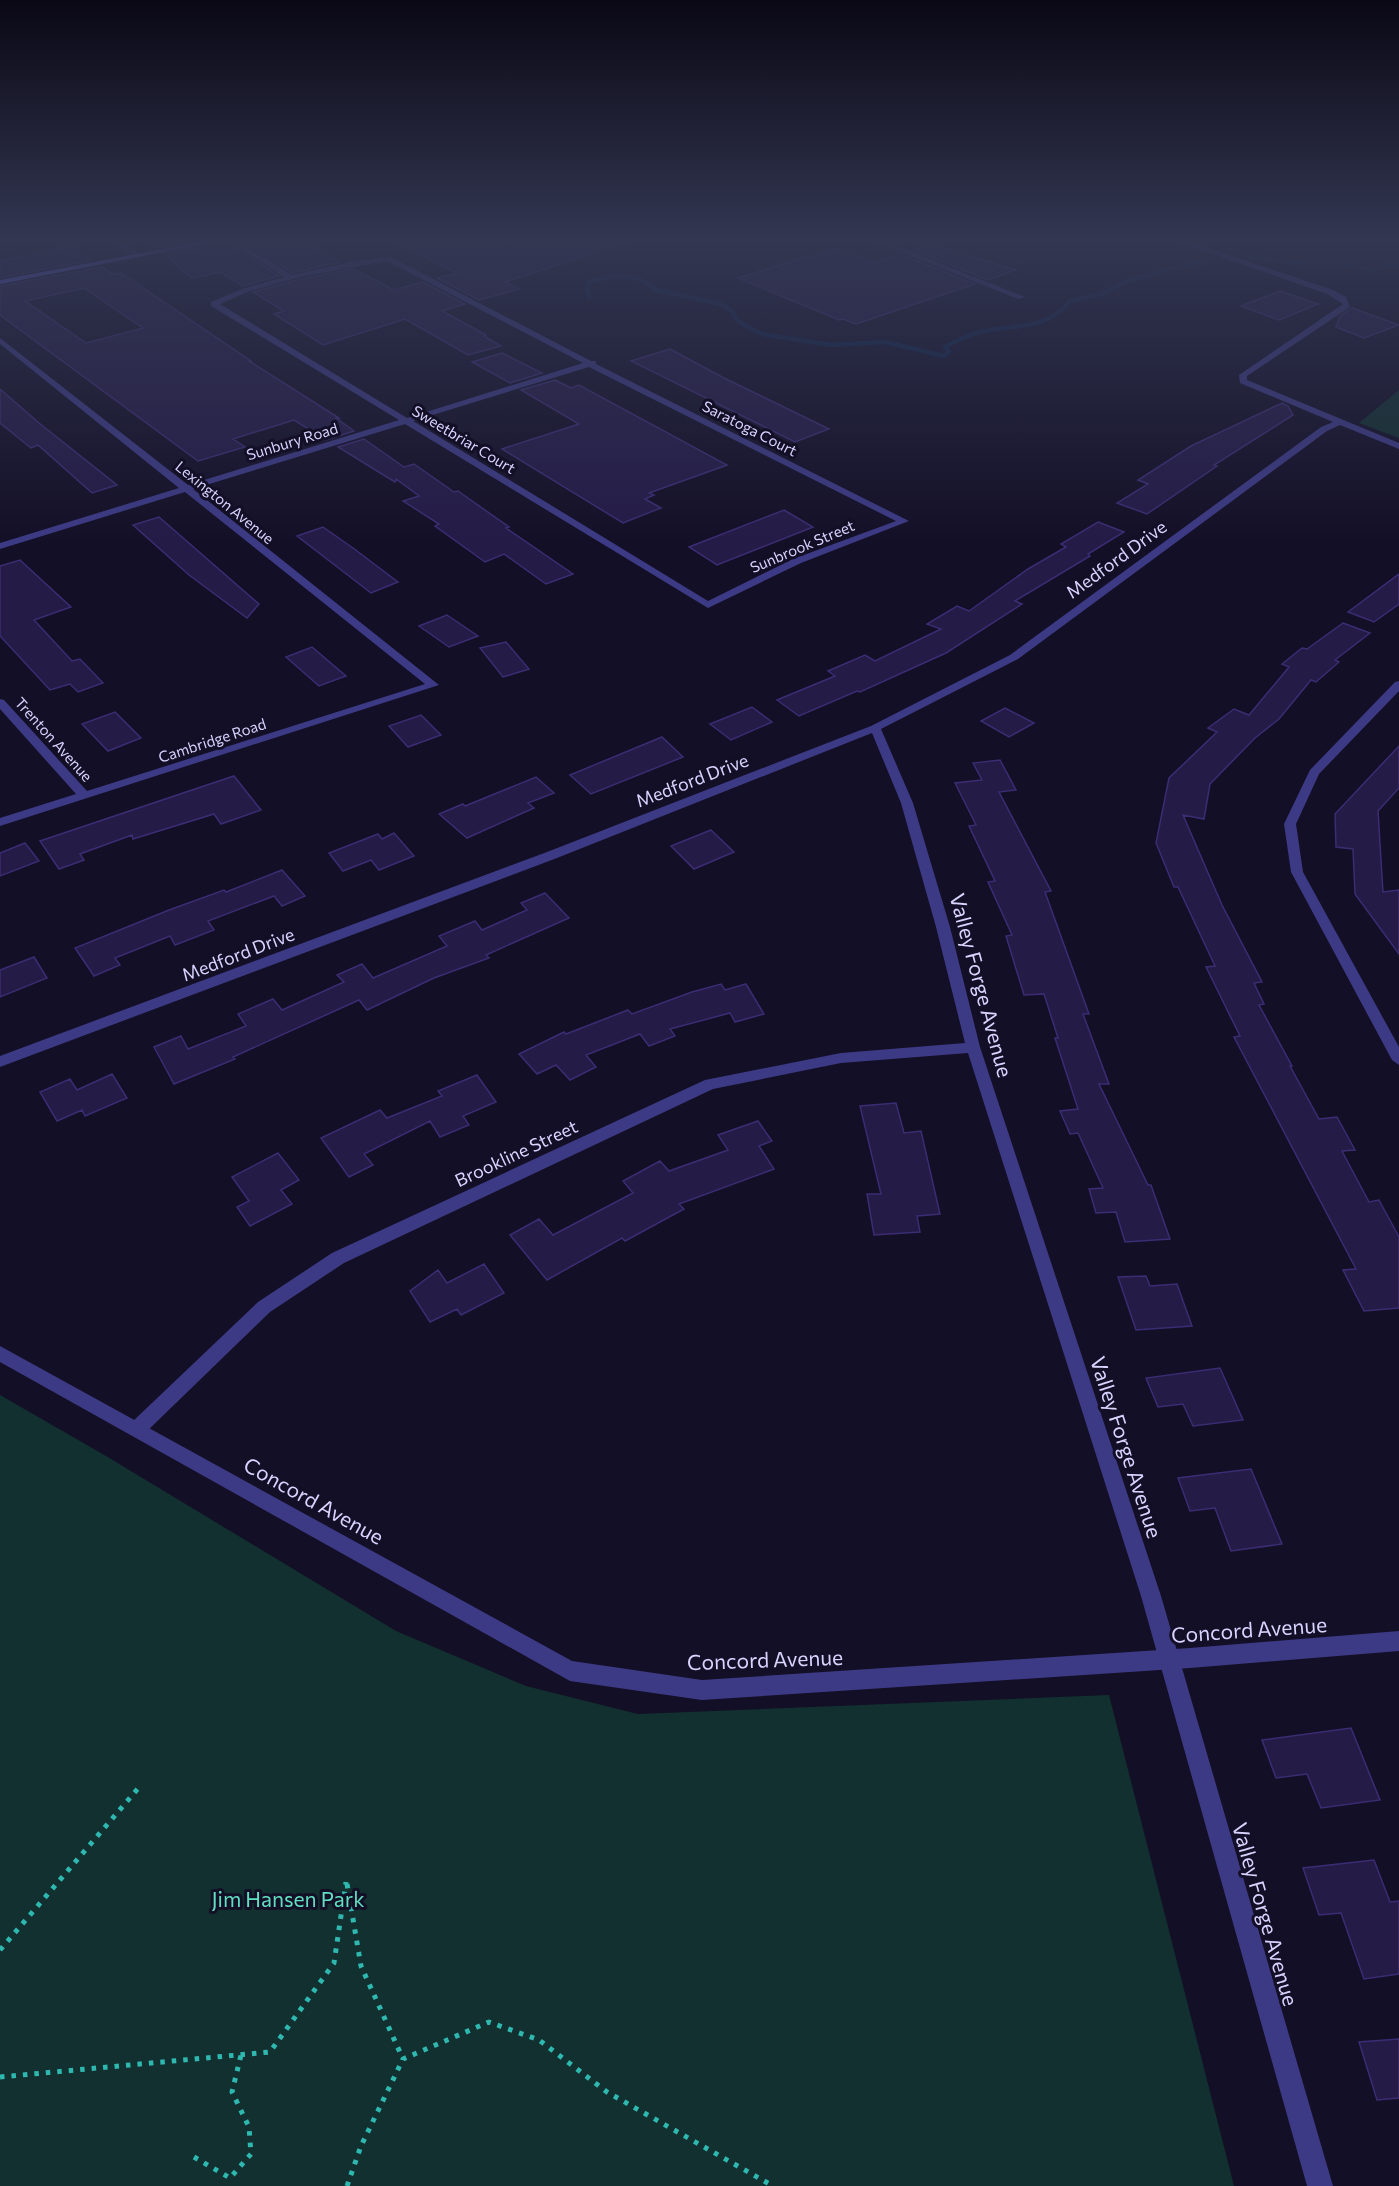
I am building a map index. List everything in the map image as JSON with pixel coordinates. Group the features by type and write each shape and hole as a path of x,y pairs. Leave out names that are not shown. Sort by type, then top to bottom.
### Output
{"street":[{"name":"Lexington Avenue","path":"0,340 433,685"},
{"name":"Sweetbriar Court","path":"273,340 708,604"},
{"name":"Saratoga Court","path":"545,340 899,519"},
{"path":"1295,340 1243,375 1243,381 1399,446"},
{"name":"Sunbury Road","path":"0,546 593,363"},
{"name":"Medford Drive","path":"0,1062 552,855 875,728 1014,657 1324,429 1339,422"},
{"name":"Sunbrook Street","path":"708,604 797,561 904,521 899,519"},
{"path":"1399,684 1314,773 1290,824 1297,873 1399,1060"},
{"name":"Cambridge Road","path":"0,822 433,685"},
{"name":"Trenton Avenue","path":"0,702 85,796"},
{"name":"Valley Forge Avenue","path":"875,728 907,803 943,927 973,1047 1144,1573 1320,2186"},
{"name":"Brookline Street","path":"137,1429 264,1307 338,1258 710,1084 841,1058 973,1047"},
{"name":"Concord Avenue","path":"0,1353 570,1671 702,1690 1170,1659 1399,1641"}],"path":[{"path":"0,1950 141,1785"},
{"path":"0,2077 270,2052 334,1963 346,1882 361,1966 404,2059"},
{"path":"347,2186 361,2146 404,2059 489,2022 539,2040 607,2091 773,2186"},
{"path":"194,2157 230,2178 251,2154 249,2127 232,2092 241,2055"}],"green space":[{"path":"1399,390 1399,438 1359,423"},
{"name":"Jim Hansen Park","path":"0,1395 106,1456 396,1631 526,1686 638,1714 1109,1695 1234,2186 0,2186"}],"building":[{"path":"34,340 82,340 86,343 97,340 220,340 339,418 336,418 354,431 326,440 294,420 233,439 245,447 198,461"},
{"path":"315,340 339,340 323,345"},
{"path":"442,340 491,340 501,346 468,355"},
{"path":"670,349 829,429 795,442 631,361"},
{"path":"502,353 542,373 510,383 472,362"},
{"path":"555,380 571,388 579,385 727,465 649,493 654,495 645,499 661,508 623,523 502,449 579,424 521,390"},
{"path":"0,389 117,485 92,493 38,445 31,448 0,423"},
{"path":"1282,403 1288,406 1293,415 1214,465 1217,466 1147,514 1117,503 1148,484 1138,480 1191,446"},
{"path":"364,439 404,467 414,464 454,492 458,491 509,527 506,528 573,574 546,584 504,554 485,562 435,526 439,524 403,501 419,496 396,479 395,482 338,447"},
{"path":"784,510 813,527 717,565 689,547"},
{"path":"159,517 259,604 247,618 189,575 133,525"},
{"path":"1098,522 1124,532 1088,554 1090,556 1015,601 1022,604 946,653 860,692 857,691 799,716 777,700 835,676 828,671 865,655 875,661 941,629 927,624 957,606 969,611 1028,569 1066,547 1061,544"},
{"path":"323,527 398,582 371,593 297,536"},
{"path":"20,560 71,607 34,620 72,661 80,659 103,683 78,692 70,684 50,690 0,636 0,566"},
{"path":"1399,574 1399,604 1374,622 1348,612"},
{"path":"447,615 478,636 449,647 419,626"},
{"path":"1343,623 1370,633 1335,660 1339,662 1316,682 1311,680 1279,719 1255,738 1210,784 1204,819 1183,815 1222,905 1262,982 1254,983 1264,1004 1259,1005 1292,1066 1290,1066 1319,1119 1337,1117 1355,1150 1342,1151 1369,1202 1379,1200 1399,1237 1399,1308 1364,1311 1343,1270 1356,1269 1234,1037 1240,1036 1206,967 1215,966 1178,887 1174,887 1156,843 1169,778 1217,732 1208,728 1234,709 1249,715 1289,667 1282,664 1302,648 1307,649"},
{"path":"506,642 529,669 503,677 480,648"},
{"path":"312,647 346,676 319,686 286,657"},
{"path":"752,707 772,722 731,740 710,724"},
{"path":"1005,708 1034,723 1009,737 981,721"},
{"path":"115,712 141,738 108,751 82,724"},
{"path":"421,715 441,735 408,747 389,726"},
{"path":"662,737 683,757 591,794 570,775"},
{"path":"1399,746 1399,788 1378,811 1383,892 1399,890 1399,954 1355,894 1353,849 1336,847 1335,814"},
{"path":"1000,760 1016,790 999,792 1051,891 1045,892 1089,1014 1083,1014 1109,1084 1099,1084 1148,1185 1151,1185 1170,1239 1125,1242 1116,1212 1096,1213 1089,1189 1103,1188 1078,1133 1070,1134 1060,1111 1078,1109 1055,1038 1058,1038 1044,994 1024,995 1006,936 1012,935 988,882 995,881 969,826 976,825 955,783 982,780 973,763"},
{"path":"234,776 261,810 221,824 214,814 133,839 132,835 80,854 84,860 59,869 40,841"},
{"path":"536,777 554,793 528,803 534,808 467,838 439,814 463,804 465,806"},
{"path":"711,830 734,852 694,869 671,846"},
{"path":"394,833 414,856 379,870 371,860 343,871 329,853 378,834 382,839"},
{"path":"25,843 39,861 0,876 0,853"},
{"path":"282,870 305,896 282,906 274,896 208,921 214,930 175,945 170,936 115,958 120,965 94,976 75,948 169,910 224,890 226,892"},
{"path":"545,893 569,918 486,955 489,958 434,978 367,1010 359,1000 233,1057 235,1059 174,1084 154,1047 181,1036 188,1049 246,1026 238,1014 273,999 282,1010 344,982 337,975 362,964 373,978 447,946 439,936 475,921 482,930 527,910 521,903"},
{"path":"34,957 47,978 0,997 0,970"},
{"path":"721,984 725,990 746,984 764,1014 735,1022 730,1013 670,1029 675,1036 649,1046 640,1034 586,1055 596,1067 570,1080 556,1065 537,1074 519,1054 564,1032 566,1034 628,1010 632,1014"},
{"path":"112,1074 127,1098 85,1116 82,1110 57,1121 40,1092 70,1079 77,1090"},
{"path":"477,1075 496,1102 463,1116 469,1125 440,1137 430,1121 364,1154 373,1165 349,1177 321,1138 380,1110 387,1118 442,1096 438,1091"},
{"path":"896,1103 904,1133 921,1131 940,1214 917,1216 920,1232 874,1235 867,1194 881,1194 860,1106"},
{"path":"758,1121 772,1141 759,1146 774,1169 679,1204 684,1209 625,1241 622,1238 547,1280 510,1235 539,1219 553,1235 633,1193 623,1181 660,1161 669,1171 728,1150 718,1135"},
{"path":"278,1153 299,1180 281,1190 292,1204 250,1226 237,1207 249,1201 232,1177"},
{"path":"484,1264 504,1293 461,1315 457,1309 430,1322 410,1291 438,1270 447,1283"},
{"path":"1146,1276 1150,1286 1177,1284 1192,1326 1136,1330 1118,1277"},
{"path":"1220,1368 1243,1420 1193,1426 1183,1404 1158,1407 1146,1378"},
{"path":"1251,1469 1282,1544 1231,1551 1215,1508 1190,1511 1178,1478"},
{"path":"1351,1728 1380,1800 1321,1808 1307,1774 1276,1778 1262,1740"},
{"path":"1374,1860 1390,1902 1399,1901 1399,1974 1364,1979 1341,1913 1319,1915 1303,1868"},
{"path":"1399,2039 1399,2098 1377,2100 1359,2042"}],"waterway":[{"path":"800,340 831,345 885,342 944,356 949,352 945,347 957,340"}]}
